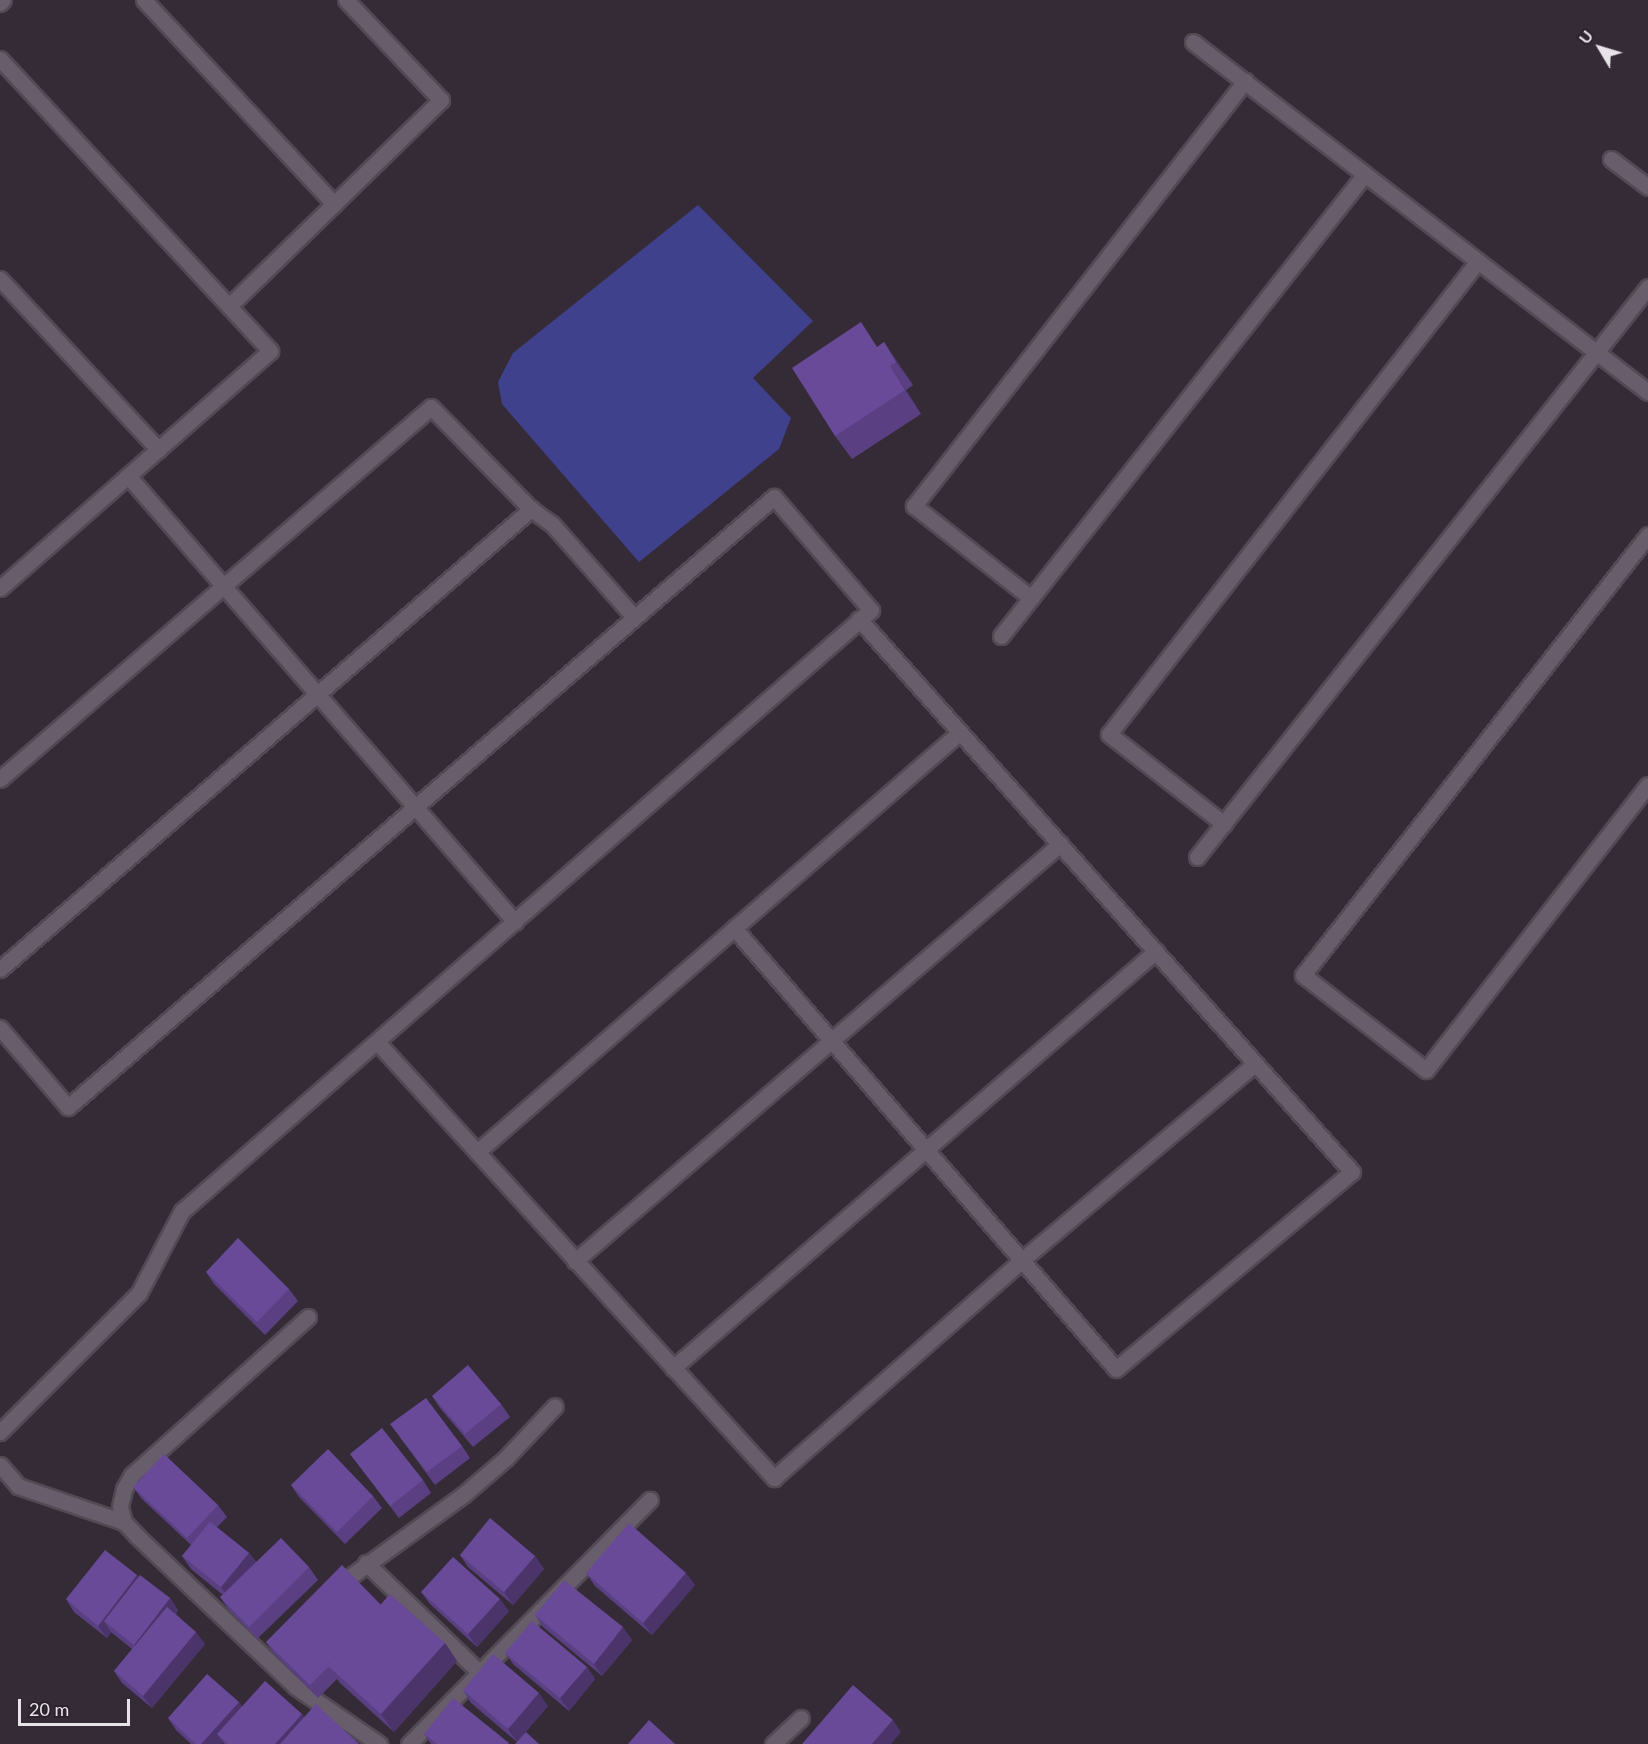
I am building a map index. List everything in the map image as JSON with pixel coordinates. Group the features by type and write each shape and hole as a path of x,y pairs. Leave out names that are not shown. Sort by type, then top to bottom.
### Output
{"street":[{"path":"144,0 334,204"},
{"path":"229,306 441,100 346,0"},
{"path":"1193,42 1648,392"},
{"path":"0,59 270,351 0,588"},
{"path":"1031,598 914,506 1245,81"},
{"path":"1611,159 1648,187"},
{"path":"1001,636 1365,174"},
{"path":"1224,824 1109,734 1478,261"},
{"path":"0,279 159,450"},
{"path":"1197,857 1648,286"},
{"path":"0,779 431,407 531,509 552,524 634,617"},
{"path":"129,477 515,922"},
{"path":"0,1028 68,1107 774,497 870,610 182,1211 139,1293 0,1432"},
{"path":"0,969 531,509"},
{"path":"1648,535 1303,975 1426,1070 1648,785"},
{"path":"734,928 924,1151 1116,1369 1352,1172 859,620"},
{"path":"477,1152 960,732"},
{"path":"575,1261 1060,844"},
{"path":"673,1368 1156,951"},
{"path":"376,1042 774,1478 1022,1260 1255,1064"},
{"path":"124,1522 122,1498 132,1475 308,1317"},
{"path":"324,1597 366,1563 463,1495 506,1458 555,1406"},
{"path":"0,1465 18,1486 124,1522 270,1653 296,1687 379,1744"},
{"path":"409,1744 477,1671 650,1500"},
{"path":"366,1563 477,1671"},
{"path":"773,1744 801,1718"}],"shaded area":[{"path":"698,205 813,321 753,378 791,418 779,449 639,562 502,404 498,382 513,353"}],"building":[{"path":"861,322 877,347 884,342 896,362 890,366 905,390 835,436 792,368"},
{"path":"238,1238 289,1289 257,1322 206,1272"},
{"path":"468,1365 501,1404 465,1434 432,1396"},
{"path":"426,1398 462,1446 427,1472 390,1424"},
{"path":"382,1428 423,1480 390,1506 350,1454"},
{"path":"328,1449 373,1496 337,1532 291,1485"},
{"path":"164,1454 218,1505 187,1538 133,1487"},
{"path":"490,1518 535,1556 504,1592 460,1555"},
{"path":"210,1522 249,1553 221,1587 182,1556"},
{"path":"629,1523 686,1573 643,1623 586,1573"},
{"path":"281,1538 309,1567 249,1627 220,1597"},
{"path":"105,1550 137,1575 98,1626 66,1599"},
{"path":"453,1557 500,1599 468,1634 421,1592"},
{"path":"342,1565 381,1605 310,1685 266,1642"},
{"path":"140,1575 170,1598 134,1645 104,1621"},
{"path":"564,1580 623,1627 594,1664 535,1615"},
{"path":"390,1594 445,1643 381,1714 327,1665"},
{"path":"167,1607 196,1632 143,1696 114,1671"},
{"path":"532,1621 587,1667 560,1698 505,1653"},
{"path":"493,1654 539,1693 508,1729 463,1690"},
{"path":"207,1674 239,1702 201,1744 196,1744 168,1718"},
{"path":"265,1681 302,1714 275,1744 228,1744 217,1734"},
{"path":"853,1685 893,1720 872,1744 802,1744"},
{"path":"453,1698 509,1743 437,1744 424,1734"},
{"path":"316,1704 359,1744 280,1744"},
{"path":"649,1720 675,1744 628,1744"},
{"path":"526,1732 539,1744 515,1744"}]}
